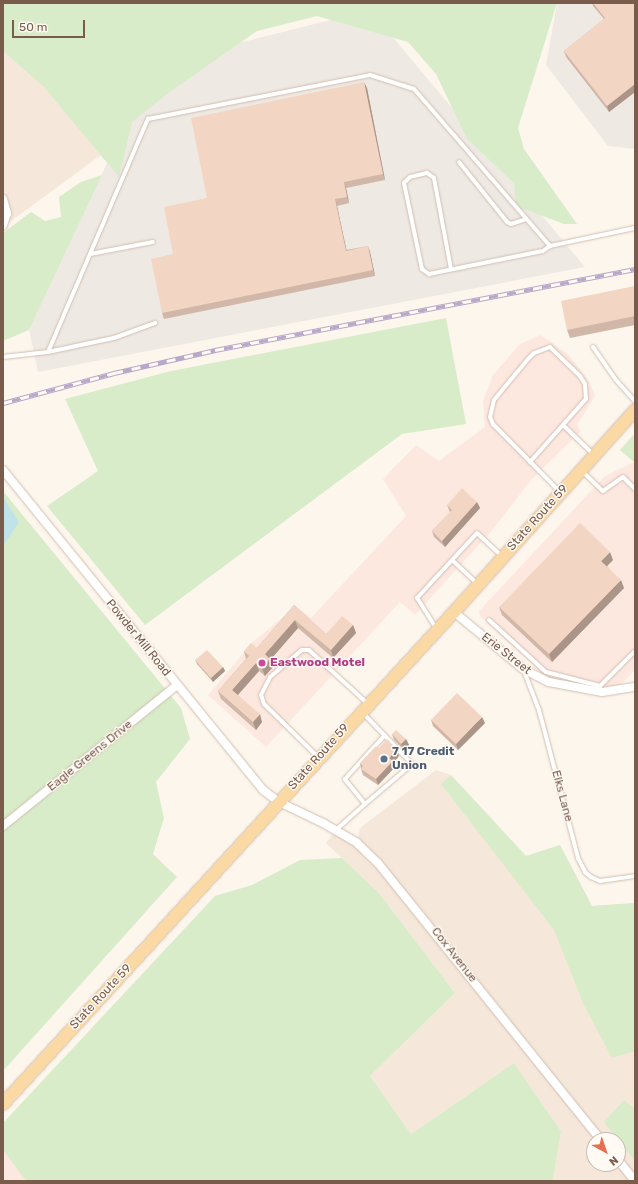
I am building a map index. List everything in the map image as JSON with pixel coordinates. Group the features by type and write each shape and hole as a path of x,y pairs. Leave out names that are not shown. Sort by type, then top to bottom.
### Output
{"main road":[{"name":"State Route 59","path":"3,1104 438,630 635,410"}],"street":[{"path":"3,199 7,213 3,224"},
{"name":"Powder Mill Road","path":"3,470 176,686 263,790 279,802"},
{"name":"Erie Street","path":"454,612 523,669 549,682 600,688 635,688"},
{"name":"Eagle Greens Drive","path":"3,826 176,686"},
{"name":"Cox Avenue","path":"279,802 336,830 357,843 400,888 595,1132"},
{"path":"626,1170 635,1181"}],"lane":[{"path":"48,352 148,119 370,75 414,89 550,246"},
{"path":"459,162 506,222 511,224 526,219"},
{"path":"451,269 434,178 428,174 410,177 404,183 422,269 428,274 543,251 550,246 635,228"},
{"path":"90,254 153,242"},
{"path":"3,357 48,352 114,338 155,323"},
{"path":"530,462 564,426 586,399 587,391 580,376 550,347 534,353 528,359 494,400 490,410 493,424 530,462 560,492"},
{"path":"593,347 616,380 635,402"},
{"path":"564,426 594,455"},
{"path":"581,470 603,491 623,477 635,489"},
{"path":"438,630 417,598 477,533 503,557"},
{"path":"452,560 478,585"},
{"path":"489,620 546,672 600,688 635,651"},
{"path":"319,758 264,704 261,695 270,677 302,650 309,650 365,708 385,735 412,764 336,830"},
{"name":"Elks Lane","path":"523,669 539,710 578,858 585,872 591,877 600,881 635,876"},
{"path":"365,804 345,779 385,735"}],"shaded area":[{"path":"557,3 635,3 635,149 608,146 546,65"},
{"path":"370,10 585,267 38,372 29,330 129,116 175,59"},
{"path":"3,31 101,155 3,227"},
{"path":"541,335 569,355 589,381 595,396 577,425 581,431 531,480 494,528 415,615 400,602 266,747 208,695 253,642 296,606 311,618 406,516 383,479 416,445 439,461 485,427 483,401 493,375 520,344"},
{"path":"634,462 635,670 620,685 589,690 545,676 480,616 479,611 605,476"},
{"path":"436,770 451,775 526,856 560,845 592,906 635,903 635,1181 553,1181 561,1131 514,1063 411,1134 370,1076 455,993 379,893 326,843 336,830 357,843 360,828"},
{"path":"3,1150 26,1181 3,1181"}],"green space":[{"path":"3,3 557,3 518,128 524,149 577,224 564,224 516,206 514,183 467,139 436,74 408,42 317,16 257,31 171,91 132,122 119,177 44,87 3,51"},
{"path":"102,175 29,330 3,341 3,233 31,212 45,221 61,217 59,197 81,182"},
{"path":"446,318 466,424 402,434 145,625 47,506 98,471 65,399 171,371"},
{"path":"635,433 635,463 620,450"},
{"path":"3,491 181,708 190,739 156,782 164,818 153,854 177,877 3,1071"},
{"path":"451,775 526,856 560,845 592,906 635,903 635,1051 612,1058 583,1003 554,930 441,784"},
{"path":"342,858 379,893 455,993 370,1076 411,1134 514,1063 561,1131 553,1181 26,1181 3,1150 3,1123 215,896 252,885 300,860"},
{"path":"624,1100 635,1109 635,1161 626,1150 626,1132 612,1132 604,1122"}],"water":[{"path":"3,497 19,522 3,546"}],"building":[{"path":"593,3 635,3 635,84 607,106 564,51 605,18"},
{"path":"364,82 383,174 344,182 347,197 335,199 346,251 368,246 373,270 162,313 151,259 173,254 164,207 207,198 191,118"},
{"path":"635,286 635,316 567,330 561,301"},
{"path":"462,488 477,502 442,541 432,531 452,510 447,505"},
{"path":"580,523 610,552 601,561 621,580 549,654 499,607"},
{"path":"294,605 326,634 342,616 353,625 331,650 295,620 265,654 270,659 262,668 256,663 232,690 260,714 253,722 218,691 249,656 244,651 251,643 257,648"},
{"path":"207,650 223,667 211,678 195,660"},
{"path":"457,693 482,717 456,744 431,720"},
{"path":"396,730 406,739 401,744 392,734"},
{"path":"387,739 397,749 389,758 393,761 376,779 361,769 363,766 360,763 376,746 379,748"}],"railway":[{"path":"3,403 114,373 215,350 635,269"}],"place":[{"name":"Eastwood Motel","path":"262,663"},
{"name":"7 17 Credit Union","path":"384,759"}]}
